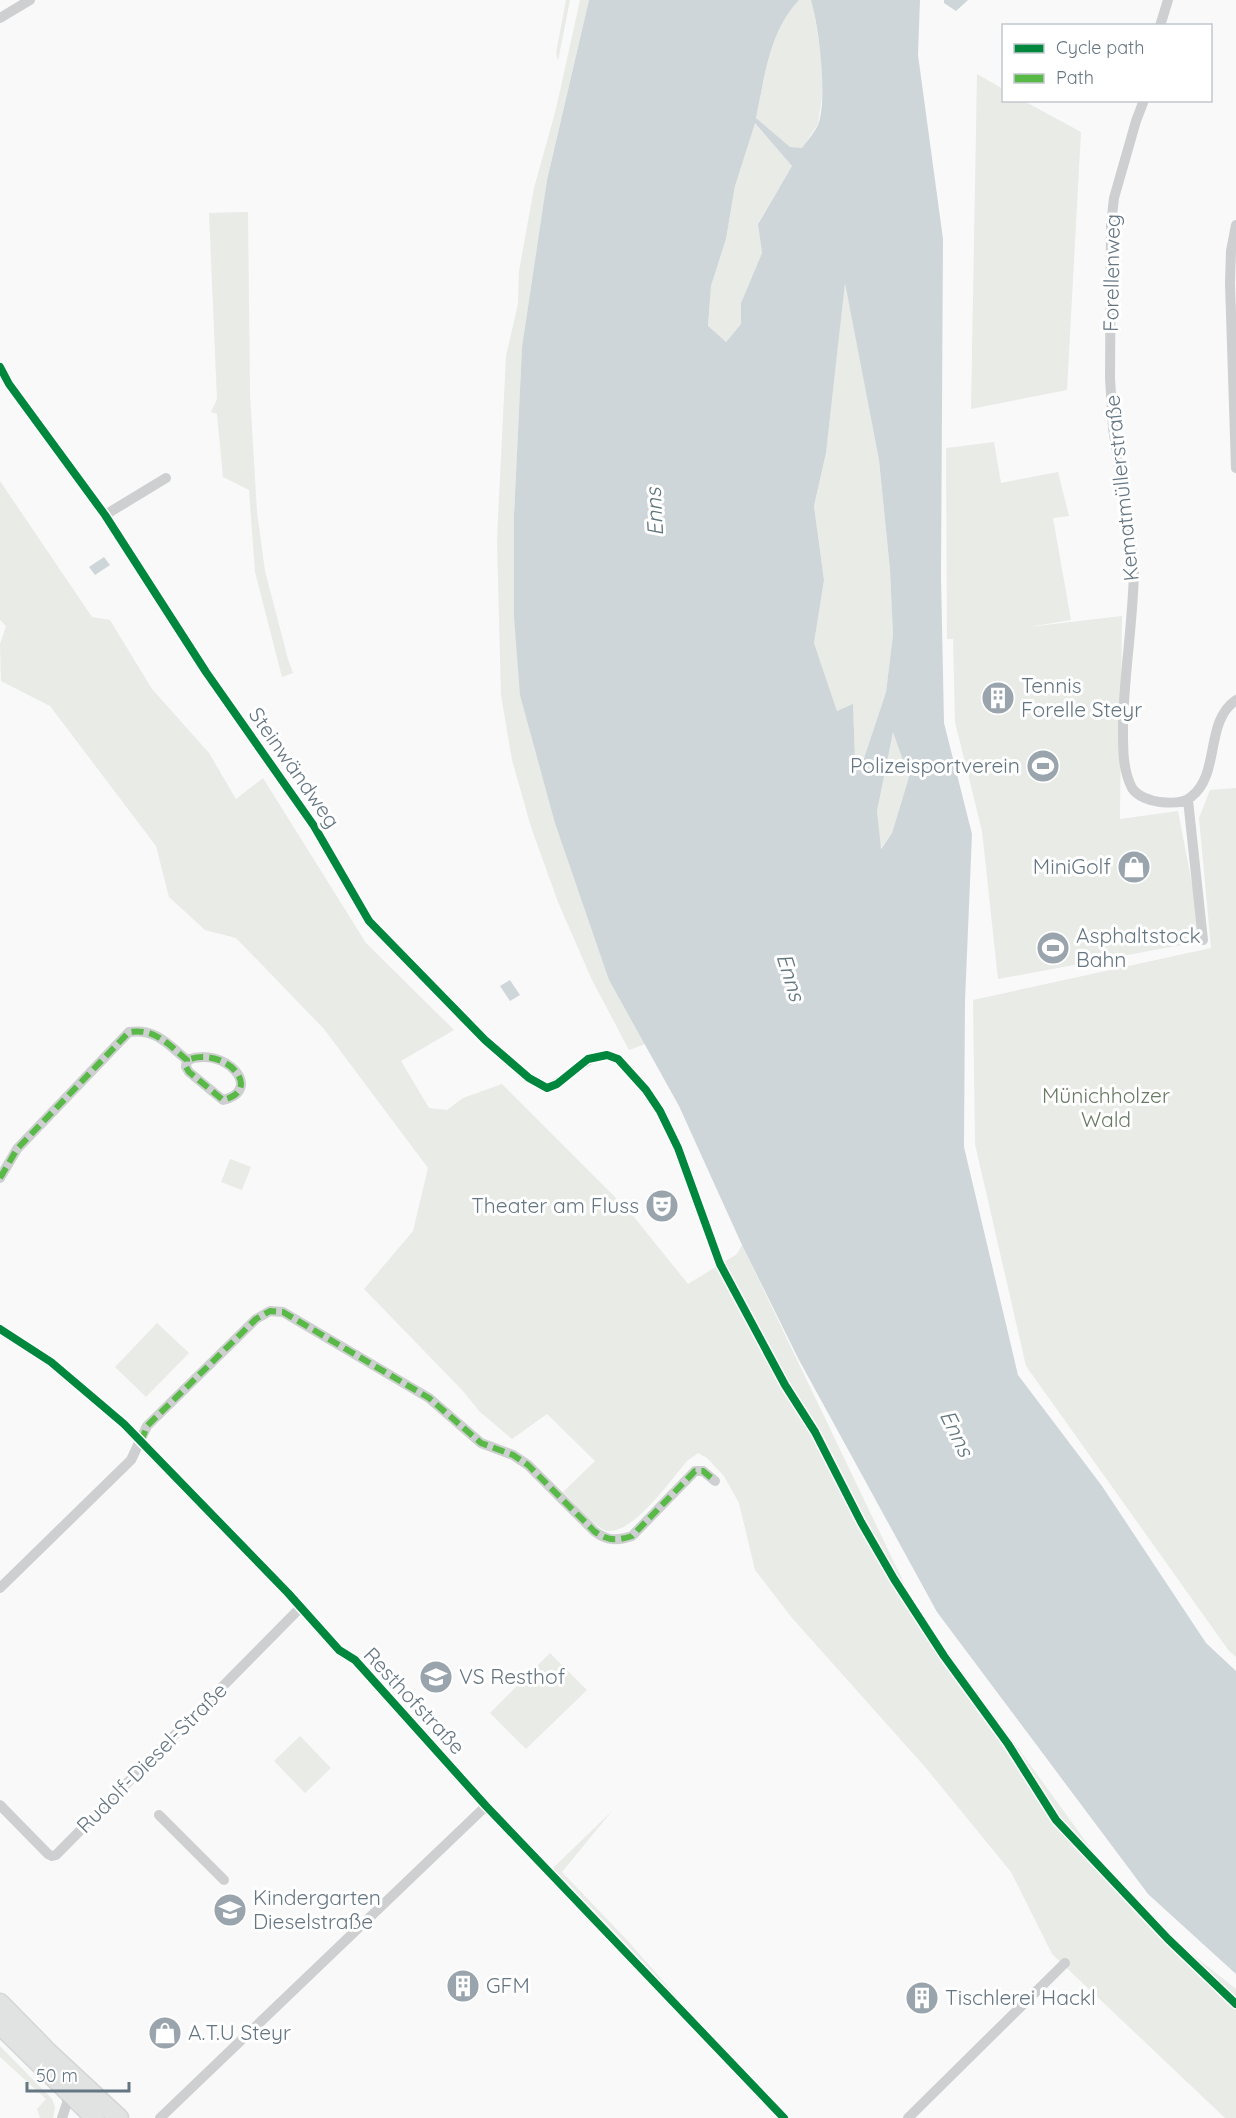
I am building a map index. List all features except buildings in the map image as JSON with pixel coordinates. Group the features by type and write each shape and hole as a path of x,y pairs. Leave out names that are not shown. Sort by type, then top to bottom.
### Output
{"main road":[{"path":"0,2003 119,2118"},
{"path":"0,2025 94,2118"}],"street":[{"path":"0,18 30,0"},
{"path":"1161,24 1168,0"},
{"name":"Forellenweg","path":"1110,378 1111,225 1114,198 1143,102"},
{"path":"1236,225 1231,251 1230,283 1236,468"},
{"name":"Steinwändweg","path":"0,368 9,384 105,516 206,672 315,826 369,921 486,1040 529,1078 544,1087 555,1085 580,1064 594,1057 607,1055 618,1059"},
{"name":"Kematmüllerstraße","path":"1110,378 1113,428 1134,564 1124,706 1123,749 1126,771 1135,792 1153,801 1170,803 1188,800"},
{"path":"105,516 166,477"},
{"path":"1203,940 1188,800 1202,783 1220,719 1226,708 1236,700"},
{"path":"0,1178 17,1149 129,1032 149,1032 187,1060 208,1056 221,1059 239,1075 240,1088 223,1100 189,1072 186,1066 187,1060"},
{"path":"0,1588 131,1460 147,1426 256,1319 270,1311 283,1312 429,1398 481,1443 513,1455 528,1465 594,1531 607,1539 632,1536 695,1471 703,1471 715,1481"},
{"name":"Resthofstraße","path":"0,1329 51,1362 124,1424 301,1607 339,1650 355,1660 486,1806 784,2118"},
{"name":"Rudolf-Diesel-Straße","path":"0,1805 48,1854 56,1855 301,1607"},
{"path":"160,2118 486,1806"},
{"path":"159,1815 224,1880"},
{"path":"908,2118 1065,1963"},
{"path":"62,2118 67,2103 67,2091"}],"green space":[{"path":"566,0 570,0 558,61 556,53"},
{"path":"580,0 589,0 547,180 522,347 514,516 609,980 645,1044 629,1050 592,980 558,902 531,827 512,760 501,695 497,540 506,356 518,304 519,271 534,188 556,109"},
{"path":"799,0 811,0 813,5 821,56 823,90 818,124 802,148 790,147 756,118 775,41 781,26"},
{"path":"977,74 1002,88 1002,102 1026,102 1081,132 1067,390 971,409"},
{"path":"754,122 792,166 758,223 762,253 741,303 741,324 726,342 708,327 711,286 726,239 735,186"},
{"path":"248,212 250,394 257,512 265,571 293,673 282,677 255,572 249,490 223,477 217,414 211,412 217,399 209,213"},
{"path":"845,281 879,460 890,570 893,635 886,692 861,767 855,761 853,705 837,711 814,643 824,580 814,506 826,453"},
{"name":"Polizeisportverein","path":"994,442 1001,483 1058,472 1069,516 1053,518 1071,620 1028,627 1122,616 1120,819 1178,811 1203,941 998,979 982,831 955,722 953,639 947,639 946,448"},
{"path":"0,481 92,617 110,620 152,689 209,753 236,799 263,778 366,943 454,1030 401,1061 429,1108 447,1110 463,1098 502,1084 630,1212 688,1284 737,1254 742,1245 915,1606 1134,1908 1236,1989 1236,2118 1225,2118 1052,1954 1011,1872 926,1768 792,1618 755,1570 739,1503 724,1476 707,1458 698,1453 687,1461 661,1494 626,1526 604,1530 589,1519 563,1492 595,1461 547,1414 512,1439 480,1412 462,1390 364,1289 413,1231 428,1168 324,1029 236,938 205,930 169,897 156,846 50,706 1,681 0,644 6,626 0,620"},
{"path":"893,730 909,777 892,833 880,849 877,811"},
{"name":"Münichholzer Wald","path":"1236,788 1236,1657 1229,1651 1026,1366 975,1144 973,1000 1211,948 1199,818 1210,790"},
{"path":"230,1159 251,1167 242,1190 221,1182"},
{"path":"157,1323 189,1353 146,1397 115,1367"},
{"path":"550,1653 587,1690 526,1749 490,1713"},
{"path":"300,1736 331,1768 305,1793 274,1761"},
{"path":"612,1811 562,1872 628,1941 681,2002 553,1868"},
{"path":"0,2046 52,2099 55,2107 53,2118 40,2118 37,2109 46,2099 0,2057"}],"water":[{"name":"Enns","path":"589,0 799,0 781,26 775,40 756,118 790,147 802,148 818,125 822,98 817,27 811,0 920,0 918,55 943,239 941,576 944,723 972,834 965,1001 964,1147 1018,1375 1102,1486 1206,1643 1236,1671 1236,1974 1148,1894 937,1612 799,1360 742,1245 679,1106 609,980 555,823 520,695 514,616 514,516 522,347 547,180","holes":["755,123 792,166 758,224 762,253 741,303 741,324 726,342 708,326 711,286 726,239 735,186","845,283 879,460 890,570 893,635 886,692 861,767 855,761 853,704 837,711 814,643 824,580 814,506 826,453","893,732 909,777 892,833 881,849 877,811"]},
{"path":"944,0 968,0 956,11 944,3"},
{"path":"104,557 110,565 95,575 89,567"},
{"path":"510,980 520,995 510,1001 500,986"}],"marked path":[{"path":"0,1178 17,1149 129,1032 146,1032 161,1038 187,1060 186,1067 189,1072 223,1100 235,1095 240,1087 240,1079 226,1063 201,1057 187,1060"},
{"path":"141,1442 147,1426 256,1319 270,1311 283,1312 429,1398 481,1443 513,1455 528,1465 594,1531 603,1537 622,1539 632,1536 695,1471 703,1471 715,1481"}],"cycle path":[{"path":"0,367 9,384 105,515 206,672 314,826 369,921 485,1040 529,1078 547,1088 557,1084 588,1059 607,1055 618,1059 646,1090 660,1111 678,1148 720,1264 785,1385 815,1432 861,1522 894,1579 944,1656 1008,1744 1056,1820 1168,1939 1236,2004"},
{"path":"0,1329 51,1362 124,1424 288,1593 339,1650 355,1660 486,1806 784,2118"}],"place":[{"name":"Tennis Forelle Steyr","path":"998,698"},
{"name":"Polizeisportverein","path":"1043,766"},
{"name":"MiniGolf","path":"1134,867"},
{"name":"Asphaltstock Bahn","path":"1053,948"},
{"name":"Theater am Fluss","path":"662,1206"},
{"name":"VS Resthof","path":"436,1677"},
{"name":"Kindergarten Dieselstraße","path":"230,1910"},
{"name":"GFM","path":"463,1986"},
{"name":"Tischlerei Hackl","path":"922,1998"},
{"name":"A.T.U Steyr","path":"165,2033"}]}
